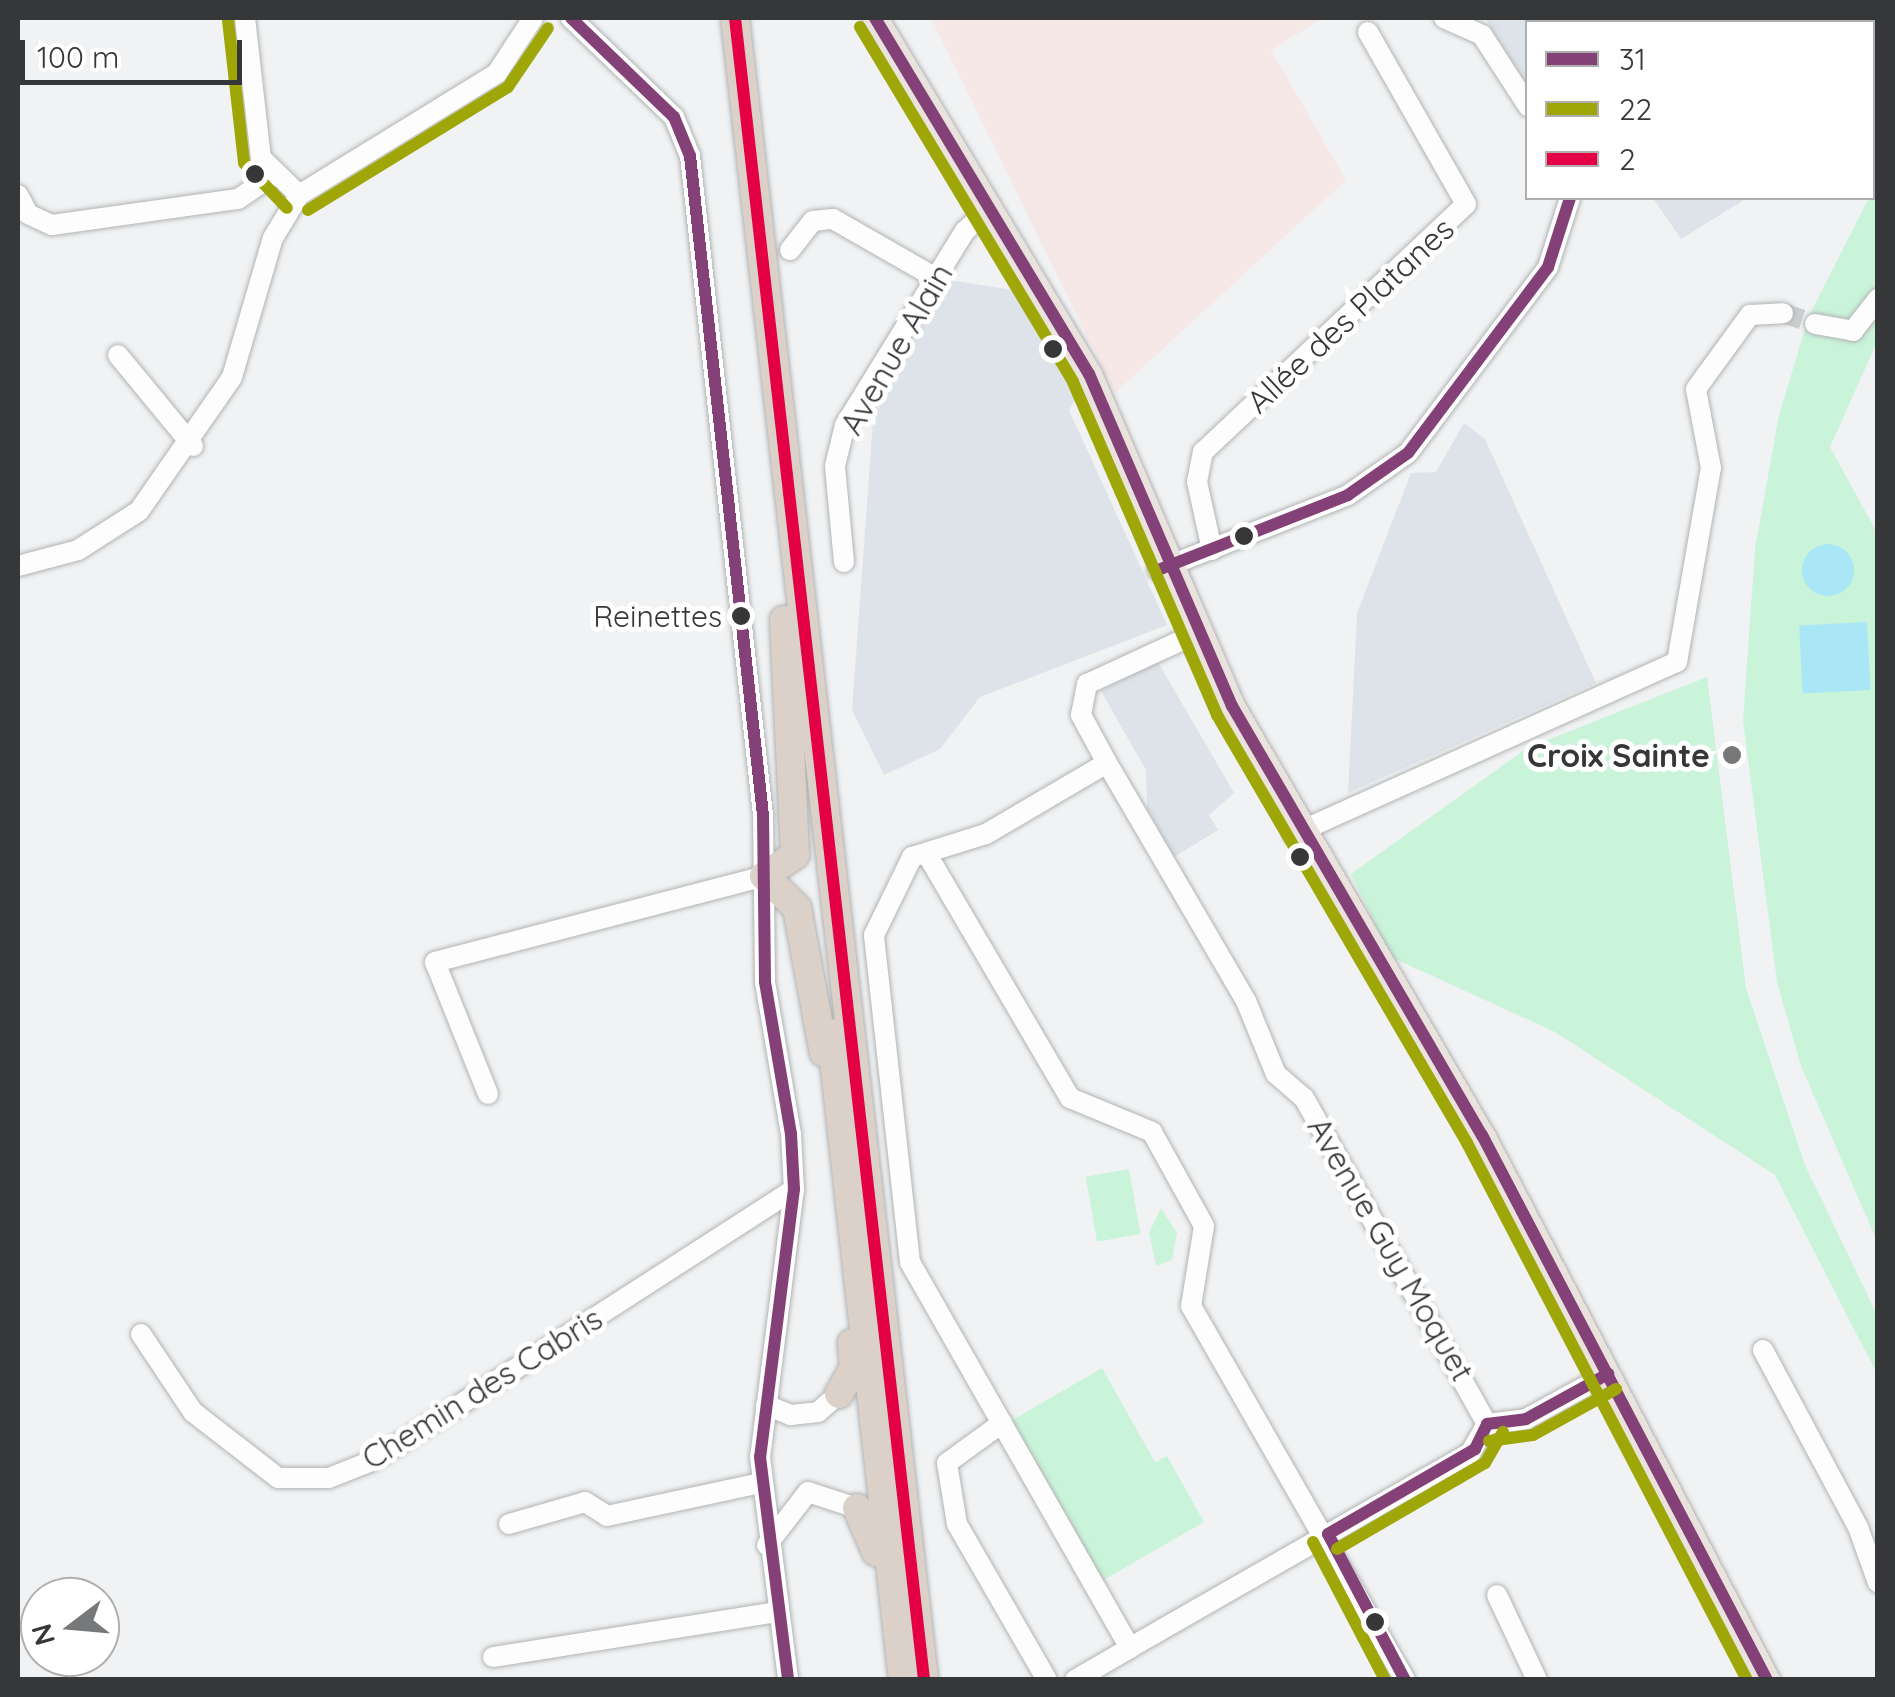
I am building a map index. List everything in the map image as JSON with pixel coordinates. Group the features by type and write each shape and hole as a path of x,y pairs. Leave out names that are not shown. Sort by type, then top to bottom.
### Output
{"highway":[{"path":"717,18 902,1680"},
{"path":"736,18 924,1680"},
{"path":"784,620 795,855 764,876 801,922 847,1182"},
{"path":"839,1394 854,1368 851,1216"},
{"path":"858,1508 871,1527 902,1680"}],"main road":[{"path":"875,18 990,209 1076,375 1193,634 1224,721 1299,832 1514,1204 1608,1374 1767,1680"}],"street":[{"path":"245,18 252,121 271,177 299,195"},
{"path":"18,566 115,532 193,446 232,377 273,238 299,195 496,73 534,18"},
{"path":"571,18 674,117 690,156 764,876 765,982 794,1189 766,1404 761,1483 788,1680"},
{"path":"1444,18 1482,35 1525,101"},
{"name":"Allée des Platanes","path":"1212,550 1197,482 1203,452 1466,204 1368,32"},
{"path":"18,195 28,214 52,225 238,199 271,177"},
{"path":"1164,568 1348,495 1408,453 1548,267 1569,200"},
{"name":"Avenue Alain","path":"844,562 835,466 845,424 936,278 990,209"},
{"path":"790,250 813,221 833,220 936,278"},
{"path":"1815,324 1853,331 1878,299"},
{"path":"1299,832 1677,662 1711,468 1696,389 1750,315 1783,313"},
{"path":"118,354 193,446"},
{"name":"Avenue Guy Moquet","path":"1193,634 1083,690 1081,716 1246,1001 1268,1060 1304,1098 1487,1424"},
{"path":"1107,763 986,834 904,865 874,934 910,1262 1130,1648"},
{"path":"928,856 1074,1103 1152,1132 1204,1226 1191,1306 1328,1534 1402,1678"},
{"path":"488,1094 435,962 764,876"},
{"name":"Chemin des Cabris","path":"141,1334 193,1412 278,1478 329,1478 374,1460 794,1189"},
{"path":"1763,1350 1858,1526 1878,1583"},
{"path":"1075,1680 1475,1449 1487,1424 1526,1419 1608,1374"},
{"path":"766,1404 791,1416 818,1412 839,1394"},
{"path":"1002,1422 947,1462 956,1524 1048,1680"},
{"path":"509,1524 585,1502 608,1516 761,1483"},
{"path":"767,1545 808,1492 858,1508"},
{"path":"1497,1596 1538,1680"},
{"path":"493,1657 777,1612"}],"shaded area":[{"path":"931,18 1323,18 1271,50 1346,180 1115,393"},
{"path":"1485,18 1828,18 1525,20 1525,81"},
{"path":"1654,200 1744,200 1681,239"},
{"path":"955,281 1020,291 1078,394 1069,410 1167,625 980,697 940,749 884,775 852,710 875,394 942,285"},
{"path":"1464,423 1485,439 1596,683 1348,793 1357,613 1411,473 1436,472"},
{"path":"1158,662 1234,793 1209,815 1218,830 1174,857 1147,808 1146,770 1101,691"}],"green space":[{"path":"1877,182 1877,289 1832,335 1877,312 1877,342 1830,447 1877,533 1877,1241 1801,1066 1777,982 1743,721 1755,549 1779,415 1809,316 1868,200 1875,200"},
{"path":"1707,677 1746,988 1805,1165 1877,1315 1877,1374 1775,1175 1555,1032 1391,957 1351,874 1527,748"},
{"path":"1129,1169 1140,1234 1097,1242 1086,1177"},
{"path":"1161,1208 1177,1233 1172,1260 1156,1266 1149,1233"},
{"path":"1102,1368 1155,1462 1167,1456 1204,1522 1100,1582 1009,1422"}],"water":[{"path":"1828,544 1847,551 1854,570 1847,589 1828,596 1809,589 1802,570 1809,551"},
{"path":"1867,622 1871,690 1803,693 1799,626"}],"tunnel":[{"path":"1783,313 1815,324"}],"transit line":[{"name":"31","path":"571,18 674,117 690,156 763,815 765,982 791,1134 794,1189 760,1457 788,1680"},
{"name":"2","path":"735,18 924,1680"},
{"name":"31","path":"875,18 1089,374 1232,706 1482,1135 1767,1680"},
{"name":"22","path":"228,20 244,163 287,208"},
{"name":"22","path":"860,27 1073,382 1217,715 1467,1143 1747,1680"},
{"name":"22","path":"308,210 508,87 548,28"},
{"name":"31","path":"1158,570 1348,495 1408,453 1548,267 1569,200"},
{"name":"31","path":"1487,1424 1526,1419 1608,1374"},
{"name":"22","path":"1489,1441 1533,1435 1616,1389"},
{"name":"31","path":"1328,1534 1475,1449 1487,1424"},
{"name":"22","path":"1337,1549 1485,1463 1503,1432"},
{"name":"31","path":"1328,1534 1405,1680"},
{"name":"22","path":"1313,1542 1385,1680"}],"place":[{"name":"Reinettes","path":"741,616"},
{"name":"Croix Sainte","path":"1732,755"}]}
